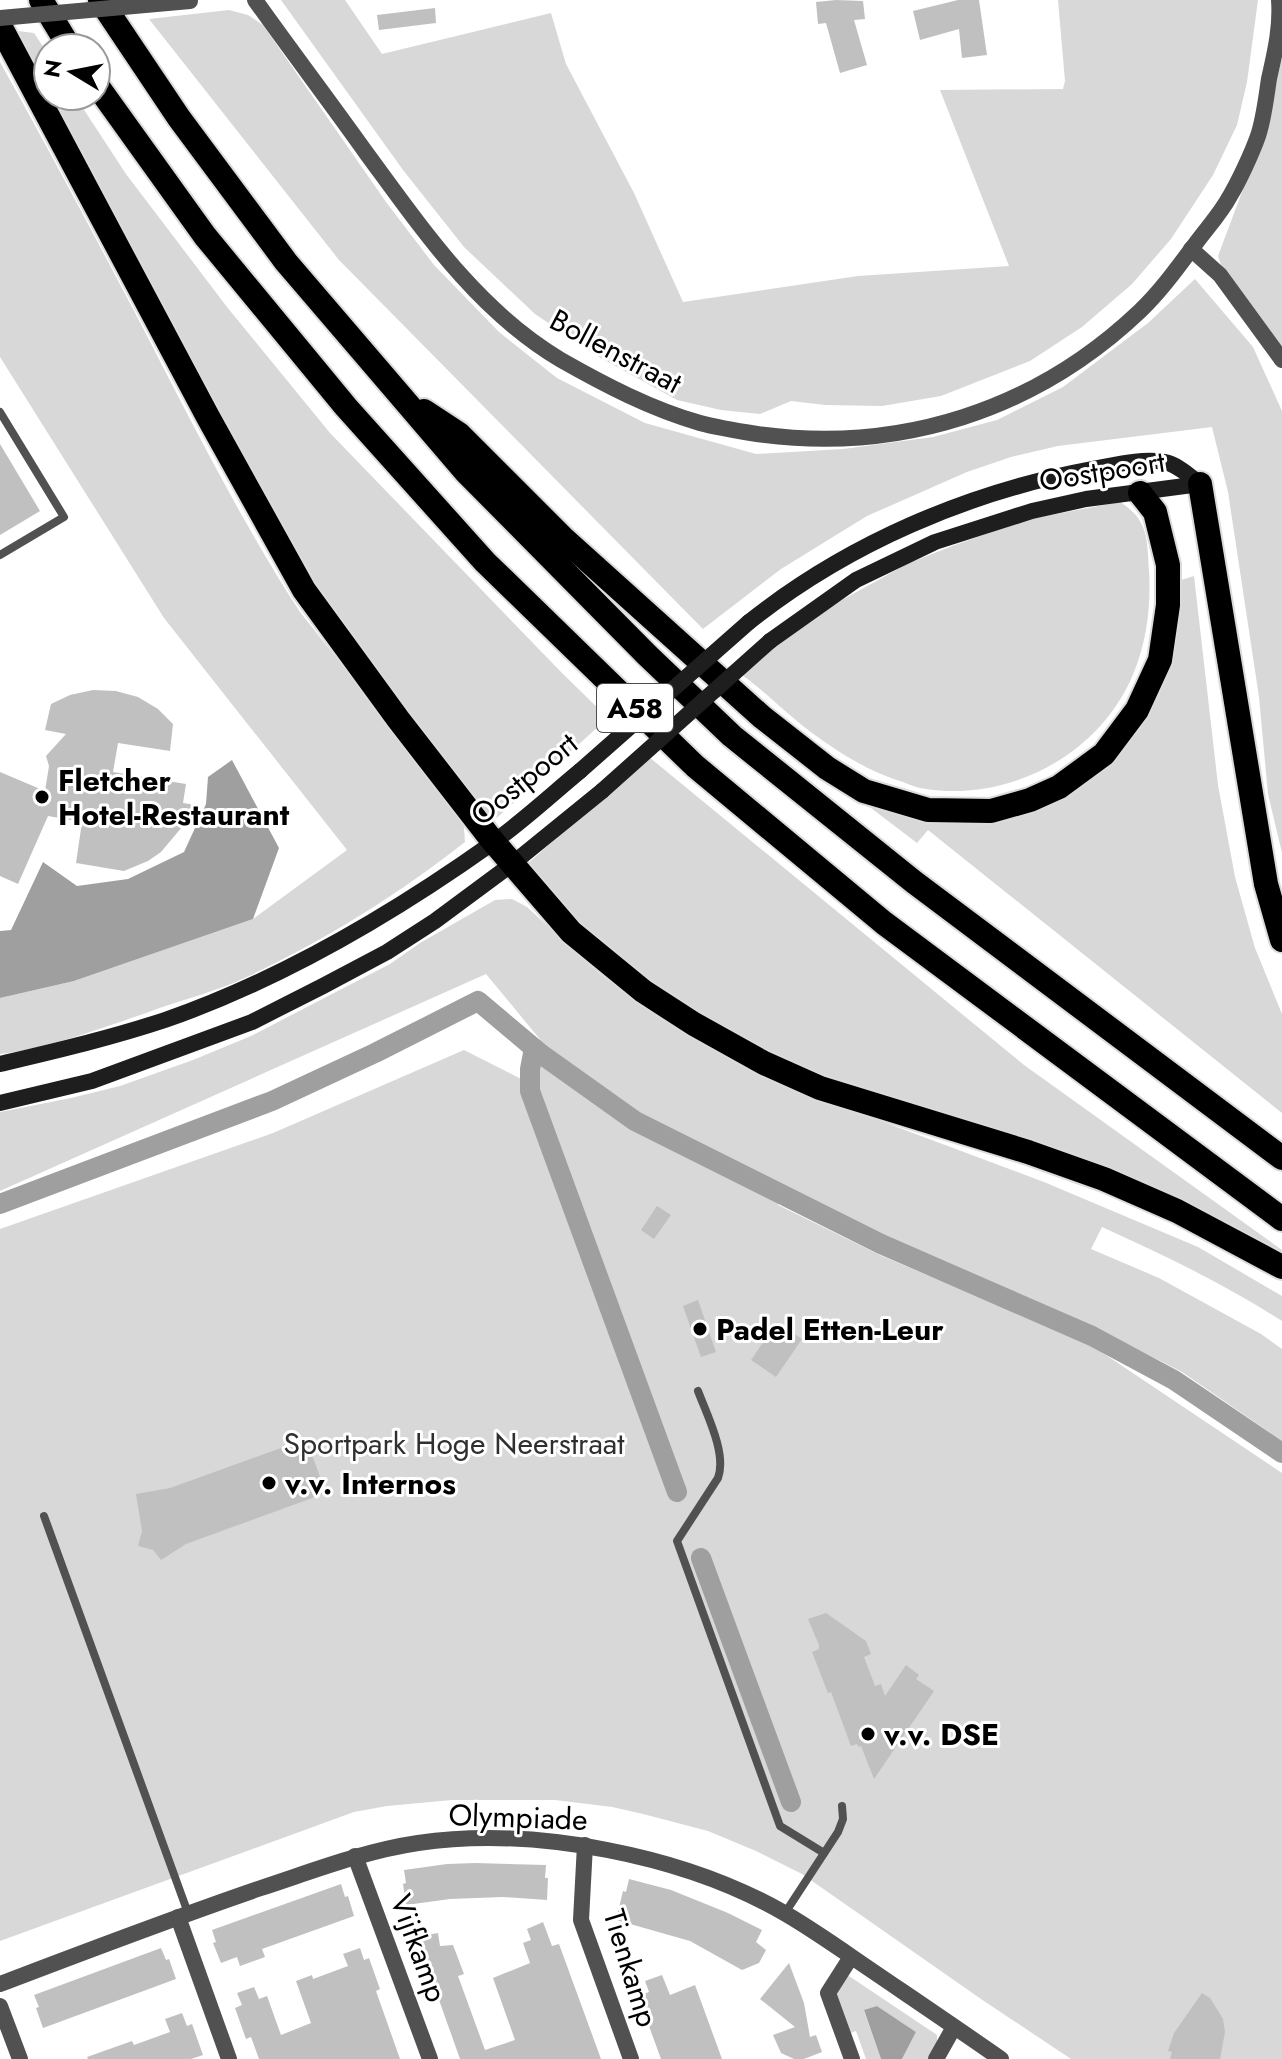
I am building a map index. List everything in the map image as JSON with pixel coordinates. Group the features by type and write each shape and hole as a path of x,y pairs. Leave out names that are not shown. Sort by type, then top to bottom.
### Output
{"highway":[{"path":"41,0 60,32"},
{"name":"A58","path":"100,0 179,118 286,262 465,471 647,655 732,736 914,882 1282,1158"},
{"path":"0,26 208,417 304,590 493,843 571,932 643,991 764,1063 820,1088 1028,1152 1104,1179 1177,1211 1282,1267"},
{"name":"A58","path":"112,106 205,236 346,407 485,562 695,766 884,923 1282,1219"},
{"name":"A58","path":"400,396 459,434 564,539 762,717 827,768 864,791 928,810 991,811 1030,800 1059,787 1104,754 1137,710 1160,660 1168,605 1168,565 1155,512 1140,493"},
{"path":"1200,484 1266,884 1282,940"}],"main road":[{"name":"Oostpoort","path":"0,1064 73,1047 165,1019 237,991 332,945 396,908 493,843 770,605 840,560 894,532 976,500 1048,477 1133,462 1167,462 1200,484"},
{"name":"Oostpoort","path":"0,1103 92,1081 252,1022 387,952 512,864 602,791 770,641 856,580 935,542 1032,511 1086,499 1200,484"}],"street":[{"name":"Bollenstraat","path":"255,0 431,242 478,295 524,334 568,364 624,394 701,423 815,440 893,435 975,415 1059,374 1118,331 1152,298 1230,196 1258,137 1281,24 1279,0"},
{"path":"0,18 196,1"},
{"path":"1191,249 1220,275 1282,360"},
{"name":"Olympiade","path":"0,1984 183,1915 355,1856 418,1843 480,1838 541,1841 585,1845 664,1864 723,1884 785,1913 1001,2059"},
{"name":"Tienkamp","path":"585,1845 581,1920 631,2059"},
{"name":"Vijfkamp","path":"355,1856 430,2059"},
{"path":"183,1915 229,2059"},
{"path":"851,1957 828,1993 852,2059"},
{"path":"0,2006 20,2059"},
{"path":"936,2059 954,2027"}],"lane":[{"path":"0,412 64,517 0,555"},
{"path":"698,1391 720,1454 721,1466 718,1478 677,1541 780,1826 824,1853"},
{"path":"44,1516 183,1915"},
{"path":"785,1913 841,1826 842,1806"}],"green space":[{"path":"281,0 345,0 382,54 551,13 566,64 634,193 683,302 858,276 1009,266 940,90 1063,89 1065,81 1058,0 1258,0 1247,82 1237,125 1213,175 1171,239 1132,284 1082,327 1030,361 941,396 882,406 791,401 760,414 721,410 677,400 599,357 535,314 464,247 403,170"},
{"path":"229,10 248,15 263,25 386,202 434,265 499,332 557,378 645,423 756,454 843,449 933,437 997,420 1063,387 1148,323 1195,279 1253,347 1282,411 1282,853 1268,794 1259,697 1228,492 1212,427 1058,446 967,472 867,516 781,569 703,629 339,260 149,19"},
{"path":"18,31 32,33 32,58"},
{"path":"1282,58 1282,350 1221,265 1218,256 1267,125"},
{"path":"0,62 258,543 300,612 463,817 465,842 361,915 249,976 74,1037 0,1054 0,998 74,981 253,919 347,850 164,618 0,357"},
{"path":"60,112 85,112 126,174 227,307 330,433 608,718 491,823 307,578"},
{"path":"1120,502 1136,516 1147,540 1149,597 1142,648 1119,701 1100,726 1077,748 1050,766 990,788 958,791 917,787 876,772 838,751 742,675 780,640 842,600 909,563 1029,519"},
{"path":"1194,576 1218,785 1235,877 1255,948 1282,1014 1282,1113 928,830 917,843 842,786 976,820 1120,744 1178,581"},
{"path":"649,757 1024,1065 1282,1250 1282,1261 791,1068 652,985 561,906 526,865"},
{"path":"512,899 527,907 600,974 644,1006 739,1064 814,1096 1044,1182 1198,1247 1282,1296 1282,1321 1194,1271 1102,1227 1091,1249 1159,1278 1261,1334 1282,1349 1282,1441 1182,1372 1090,1325 886,1236 621,1105 548,1049 486,974 0,1191 0,1112 120,1086 251,1036 390,964 495,900"},
{"name":"Sportpark Hoge Neerstraat","path":"464,1050 535,1086 536,1066 541,1059 547,1059 616,1114 782,1197 778,1205 882,1256 1088,1343 1282,1473 1282,2059 1071,2059 802,1874 708,1831 612,1807 555,1800 452,1800 354,1812 0,1941 0,1229 273,1133"},
{"path":"849,1976 937,2035 937,2043 929,2059 902,2059 916,2032 877,2006 864,2011 881,2059 866,2059 856,2031 848,2034 837,2003 838,1989"}],"shaded area":[{"path":"232,760 279,848 253,919 74,981 0,998 0,931 11,930 43,862 77,886 128,879 184,852 206,804 208,777"},
{"path":"877,2006 916,2032 902,2059 881,2059 864,2010"}],"building":[{"path":"958,0 979,0 987,55 962,58 959,29 920,40 913,11"},
{"path":"863,1 865,19 854,20 867,65 840,73 826,23 818,24 816,2"},
{"path":"435,8 436,23 379,30 377,15"},
{"path":"0,444 40,511 0,535"},
{"path":"93,690 116,691 138,697 158,709 173,724 170,751 118,743 113,772 186,784 183,803 195,805 192,814 186,828 182,827 161,852 124,871 76,863 82,822 48,816 18,884 0,876 0,772 45,791 49,766 46,756 66,734 45,730 51,704 70,695"},
{"path":"657,1206 671,1215 654,1239 641,1230"},
{"path":"698,1300 716,1352 701,1357 683,1306"},
{"path":"777,1322 802,1339 776,1377 751,1360"},
{"path":"306,1439 326,1493 186,1544 161,1560 153,1550 138,1546 142,1531 136,1494 170,1488"},
{"path":"826,1613 866,1641 871,1654 864,1657 875,1686 881,1684 885,1696 906,1665 919,1675 916,1679 934,1691 874,1779 861,1746 851,1746 812,1652 819,1649 819,1645 808,1619"},
{"path":"475,1863 546,1865 547,1900 503,1897 406,1905 404,1870"},
{"path":"629,1879 671,1890 762,1930 756,1942 766,1950 759,1963 742,1970 690,1941 616,1920"},
{"path":"341,1884 354,1916 262,1949 265,1957 240,1966 237,1957 221,1963 213,1943 216,1942 212,1930"},
{"path":"543,1922 552,1946 559,1944 601,2059 460,2059 423,1956 421,1936 438,1933 440,1946 453,1945 464,1974 458,1976 485,2050 515,2040 493,1978 530,1963 523,1943 531,1940 527,1929"},
{"path":"161,1948 166,1960 169,1959 176,1979 43,2028 34,1995"},
{"path":"360,1948 364,1960 369,1958 380,1989 376,1991 400,2059 259,2059 251,2037 246,2039 235,2008 242,2005 237,1993 254,1987 259,1999 267,1996 281,2035 311,2023 296,1981 312,1975 313,1979 348,1966 343,1954"},
{"path":"789,1963 804,2003 810,2037 816,2035 822,2052 804,2059 794,2059 781,2053 773,2035 795,2027 760,1999"},
{"path":"662,1975 670,1995 695,1985 722,2059 661,2059 638,1996 649,1992 645,1981"},
{"path":"1202,1993 1210,1998 1223,2019 1225,2032 1220,2059 1170,2059 1172,2052 1168,2051 1174,2033"},
{"path":"182,2013 187,2026 192,2024 203,2055 191,2059 87,2057 170,2032 165,2019"}],"waterway":[{"path":"0,1204 272,1101 478,1001 541,1054 635,1121 881,1244 1092,1336 1174,1380 1282,1453"},
{"path":"534,1048 530,1091 677,1492"},
{"path":"701,1558 791,1802"}],"place":[{"name":"Fletcher Hotel-Restaurant","path":"42,797"},
{"name":"Padel Etten-Leur","path":"700,1329"},
{"name":"v.v. Internos","path":"269,1483"},
{"name":"v.v. DSE","path":"868,1734"}]}
